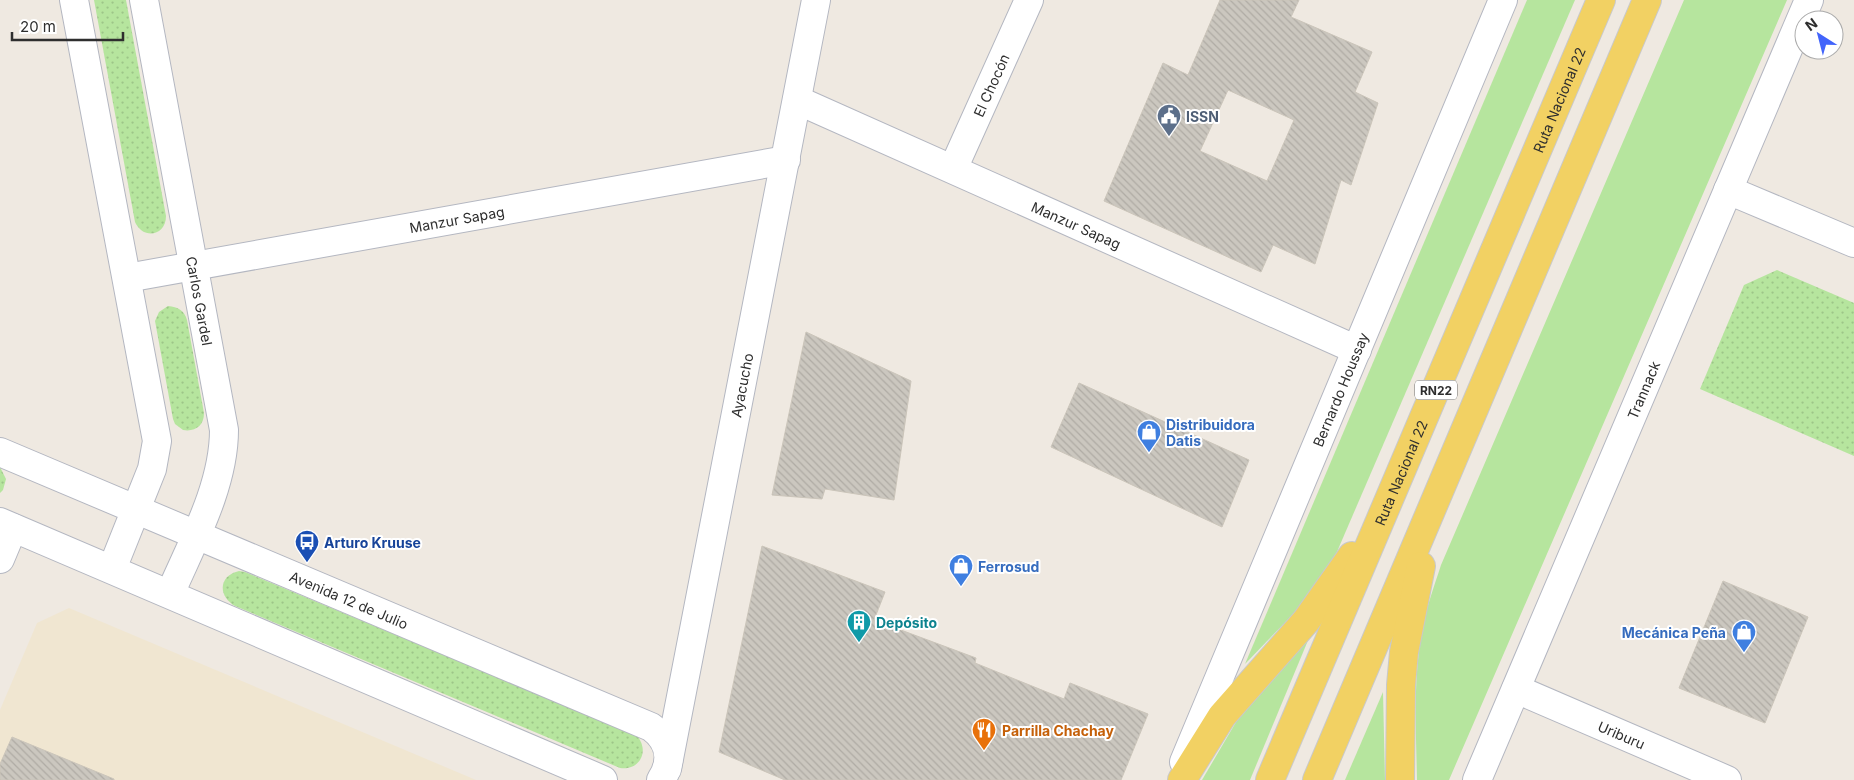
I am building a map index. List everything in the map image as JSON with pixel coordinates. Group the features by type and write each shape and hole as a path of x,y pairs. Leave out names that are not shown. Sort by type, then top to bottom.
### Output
{"main road":[{"name":"Ruta Nacional 22","path":"1270,780 1601,0"},
{"name":"RN22","path":"1317,780 1648,0"},
{"path":"1400,780 1401,685 1404,652 1437,498"},
{"path":"1182,780 1222,716 1306,621 1386,507"}],"street":[{"path":"74,0 157,441 152,469 112,569"},
{"name":"Carlos Gardel","path":"144,0 224,430 224,450 214,490 170,594"},
{"name":"Ayacucho","path":"670,777 816,0"},
{"name":"El Chocón","path":"953,169 1029,0"},
{"name":"Bernardo Houssay","path":"1177,780 1503,0"},
{"name":"Trannack","path":"1477,780 1809,0"},
{"name":"Manzur Sapag","path":"797,100 1357,350"},
{"name":"Manzur Sapag","path":"127,278 786,160"},
{"path":"1728,190 1854,243"},
{"name":"Avenida 12 de Julio","path":"0,452 651,727 665,741 668,750 670,777"},
{"path":"0,559 7,525 603,780"},
{"name":"Uriburu","path":"1516,689 1726,780"}],"shaded area":[{"path":"69,608 476,780 0,780 0,710 37,623"}],"green space":[{"path":"94,0 126,0 166,216 162,228 154,233 143,231 135,222"},
{"path":"1527,0 1575,0 1333,561 1299,608 1245,664"},
{"path":"1684,0 1787,0 1449,780 1417,780 1416,706 1419,649 1430,598 1441,565"},
{"path":"1777,270 1854,303 1854,456 1700,389 1744,285"},
{"path":"168,306 180,310 187,320 204,413 201,425 191,430 183,430 175,424 173,419 155,321 159,312"},
{"path":"0,467 6,479 3,490 0,493"},
{"path":"239,571 636,735 642,746 641,758 633,766 620,768 235,606 229,602 223,592 223,587 227,577"},
{"path":"1309,638 1250,780 1202,780 1239,717"},
{"path":"1383,692 1385,780 1345,780"}],"building":[{"name":"ISSN","path":"1220,0 1299,0 1291,17 1372,52 1355,92 1378,103 1351,185 1341,180 1315,264 1273,245 1261,272 1104,201 1163,63 1188,75","holes":["1228,90 1294,120 1267,181 1200,151"]},
{"path":"806,332 911,381 894,500 825,489 822,499 772,495"},
{"name":"Distribuidora Datis","path":"1079,383 1249,460 1222,527 1051,447"},
{"path":"762,546 885,592 874,620 976,658 975,663 1064,699 1070,683 1148,714 1121,780 785,780 719,752"},
{"name":"Mecánica Peña","path":"1723,581 1808,617 1765,723 1679,688"},
{"path":"12,737 114,780 0,780 0,764"}],"place":[{"name":"ISSN","path":"1169,137"},
{"name":"Distribuidora Datis","path":"1149,453"},
{"name":"Arturo Kruuse","path":"307,563"},
{"name":"Ferrosud","path":"961,587"},
{"name":"Depósito","path":"859,643"},
{"name":"Mecánica Peña","path":"1744,653"},
{"name":"Parrilla Chachay","path":"984,751"}]}
